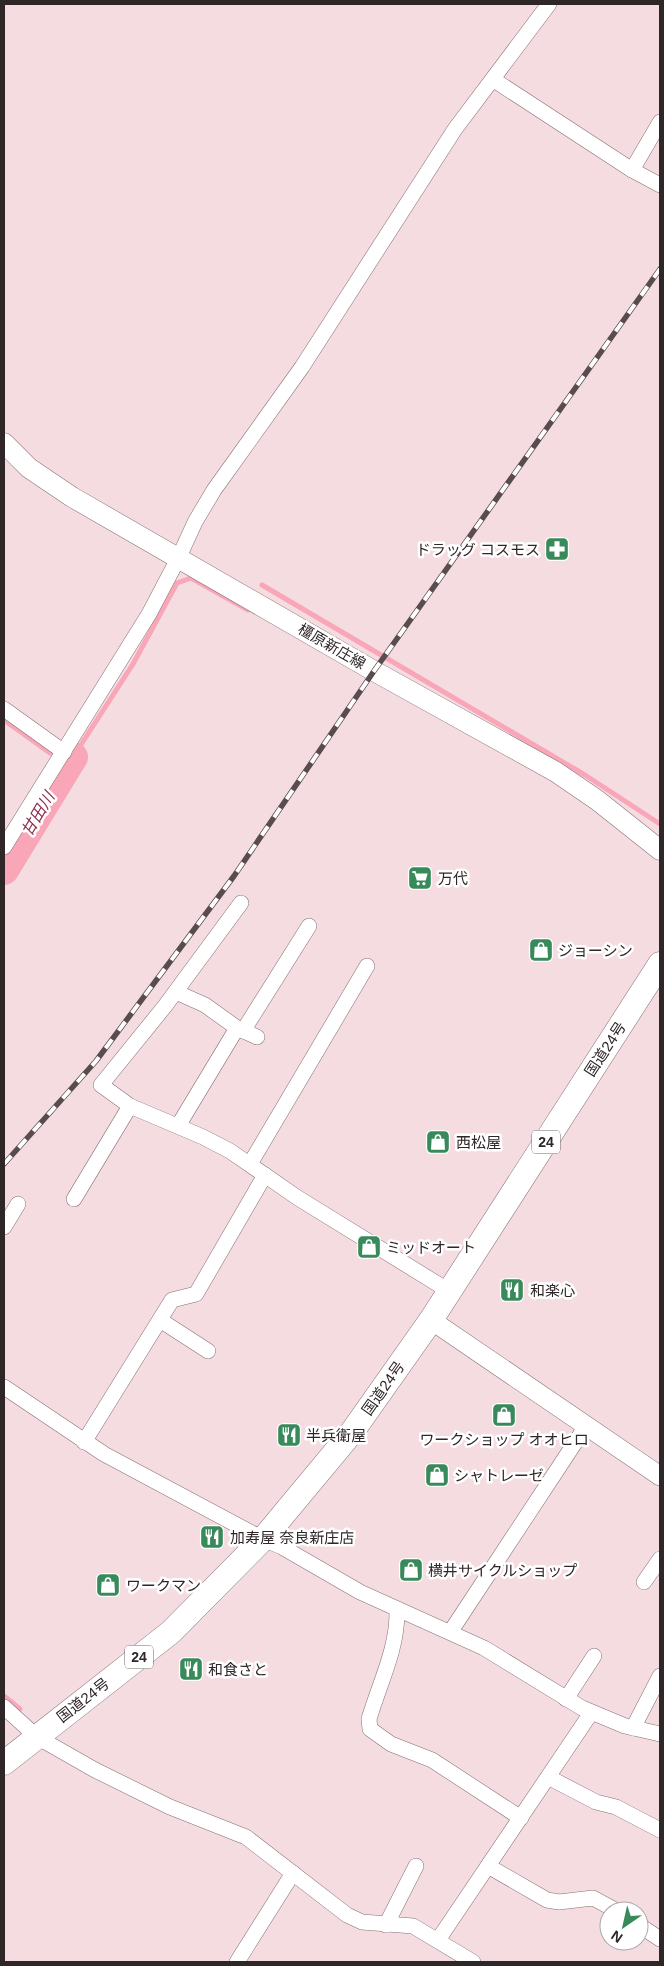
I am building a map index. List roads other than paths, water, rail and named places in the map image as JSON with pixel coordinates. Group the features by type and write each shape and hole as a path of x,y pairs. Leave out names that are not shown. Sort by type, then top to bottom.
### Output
{"highway":[{"name":"国道24号","path":"4,1763 171,1632 263,1539 352,1432 431,1320 660,964"}],"main road":[{"name":"橿原新庄線","path":"4,443 29,468 50,483 374,671 556,772 598,800 660,850"}],"street":[{"path":"4,847 144,622 179,557 195,522 214,490 328,328 440,152 550,4"},
{"path":"494,80 632,170 660,184"},
{"path":"632,170 660,122"},
{"path":"4,709 64,752"},
{"path":"240,903 176,992 101,1085 130,1106 203,1137 250,1164 265,1176 449,1291"},
{"path":"178,1126 309,926"},
{"path":"250,1164 367,966"},
{"path":"176,992 205,1005 240,1029 258,1037"},
{"path":"74,1198 130,1106"},
{"path":"84,1442 172,1300 196,1294 265,1176"},
{"path":"4,1227 18,1204"},
{"path":"160,1320 208,1351"},
{"path":"431,1320 660,1476"},
{"path":"4,1387 84,1442 263,1539 282,1547 360,1592 451,1631 484,1648 591,1713 633,1728 660,1734"},
{"path":"451,1631 586,1426"},
{"path":"644,1582 660,1559"},
{"path":"397,1609 397,1623 391,1656 371,1713 370,1729 391,1744 432,1760 520,1818"},
{"path":"566,1699 594,1656"},
{"path":"633,1728 660,1676"},
{"path":"4,1708 37,1737 122,1785 246,1837 348,1915 362,1922 413,1926 473,1962"},
{"path":"438,1940 591,1713"},
{"path":"548,1777 596,1802 616,1807 660,1830"},
{"path":"386,1924 416,1866"},
{"path":"488,1866 547,1900 559,1902 593,1898 599,1901"},
{"path":"238,1962 293,1873"},
{"path":"649,1932 660,1939"}],"waterway":[{"path":"73,757 133,664 177,583 191,578 248,610"},
{"path":"262,585 585,775 660,824"},
{"path":"4,720 50,753"},
{"name":"甘田川","path":"4,870 73,757"},
{"path":"4,1696 20,1709"}],"railway":[{"path":"4,1164 96,1061 234,876 374,671 660,269"}],"place":[{"name":"ドラッグ コスモス","path":"557,549"},
{"name":"万代","path":"420,878"},
{"name":"ジョーシン","path":"541,950"},
{"name":"西松屋","path":"438,1142"},
{"name":"ミッドオート","path":"369,1247"},
{"name":"和楽心","path":"512,1290"},
{"name":"ワークショップ オオヒロ","path":"504,1415"},
{"name":"半兵衛屋","path":"289,1435"},
{"name":"シャトレーゼ","path":"437,1475"},
{"name":"加寿屋 奈良新庄店","path":"212,1537"},
{"name":"横井サイクルショップ","path":"411,1570"},
{"name":"ワークマン","path":"108,1585"},
{"name":"和食さと","path":"191,1669"}]}
